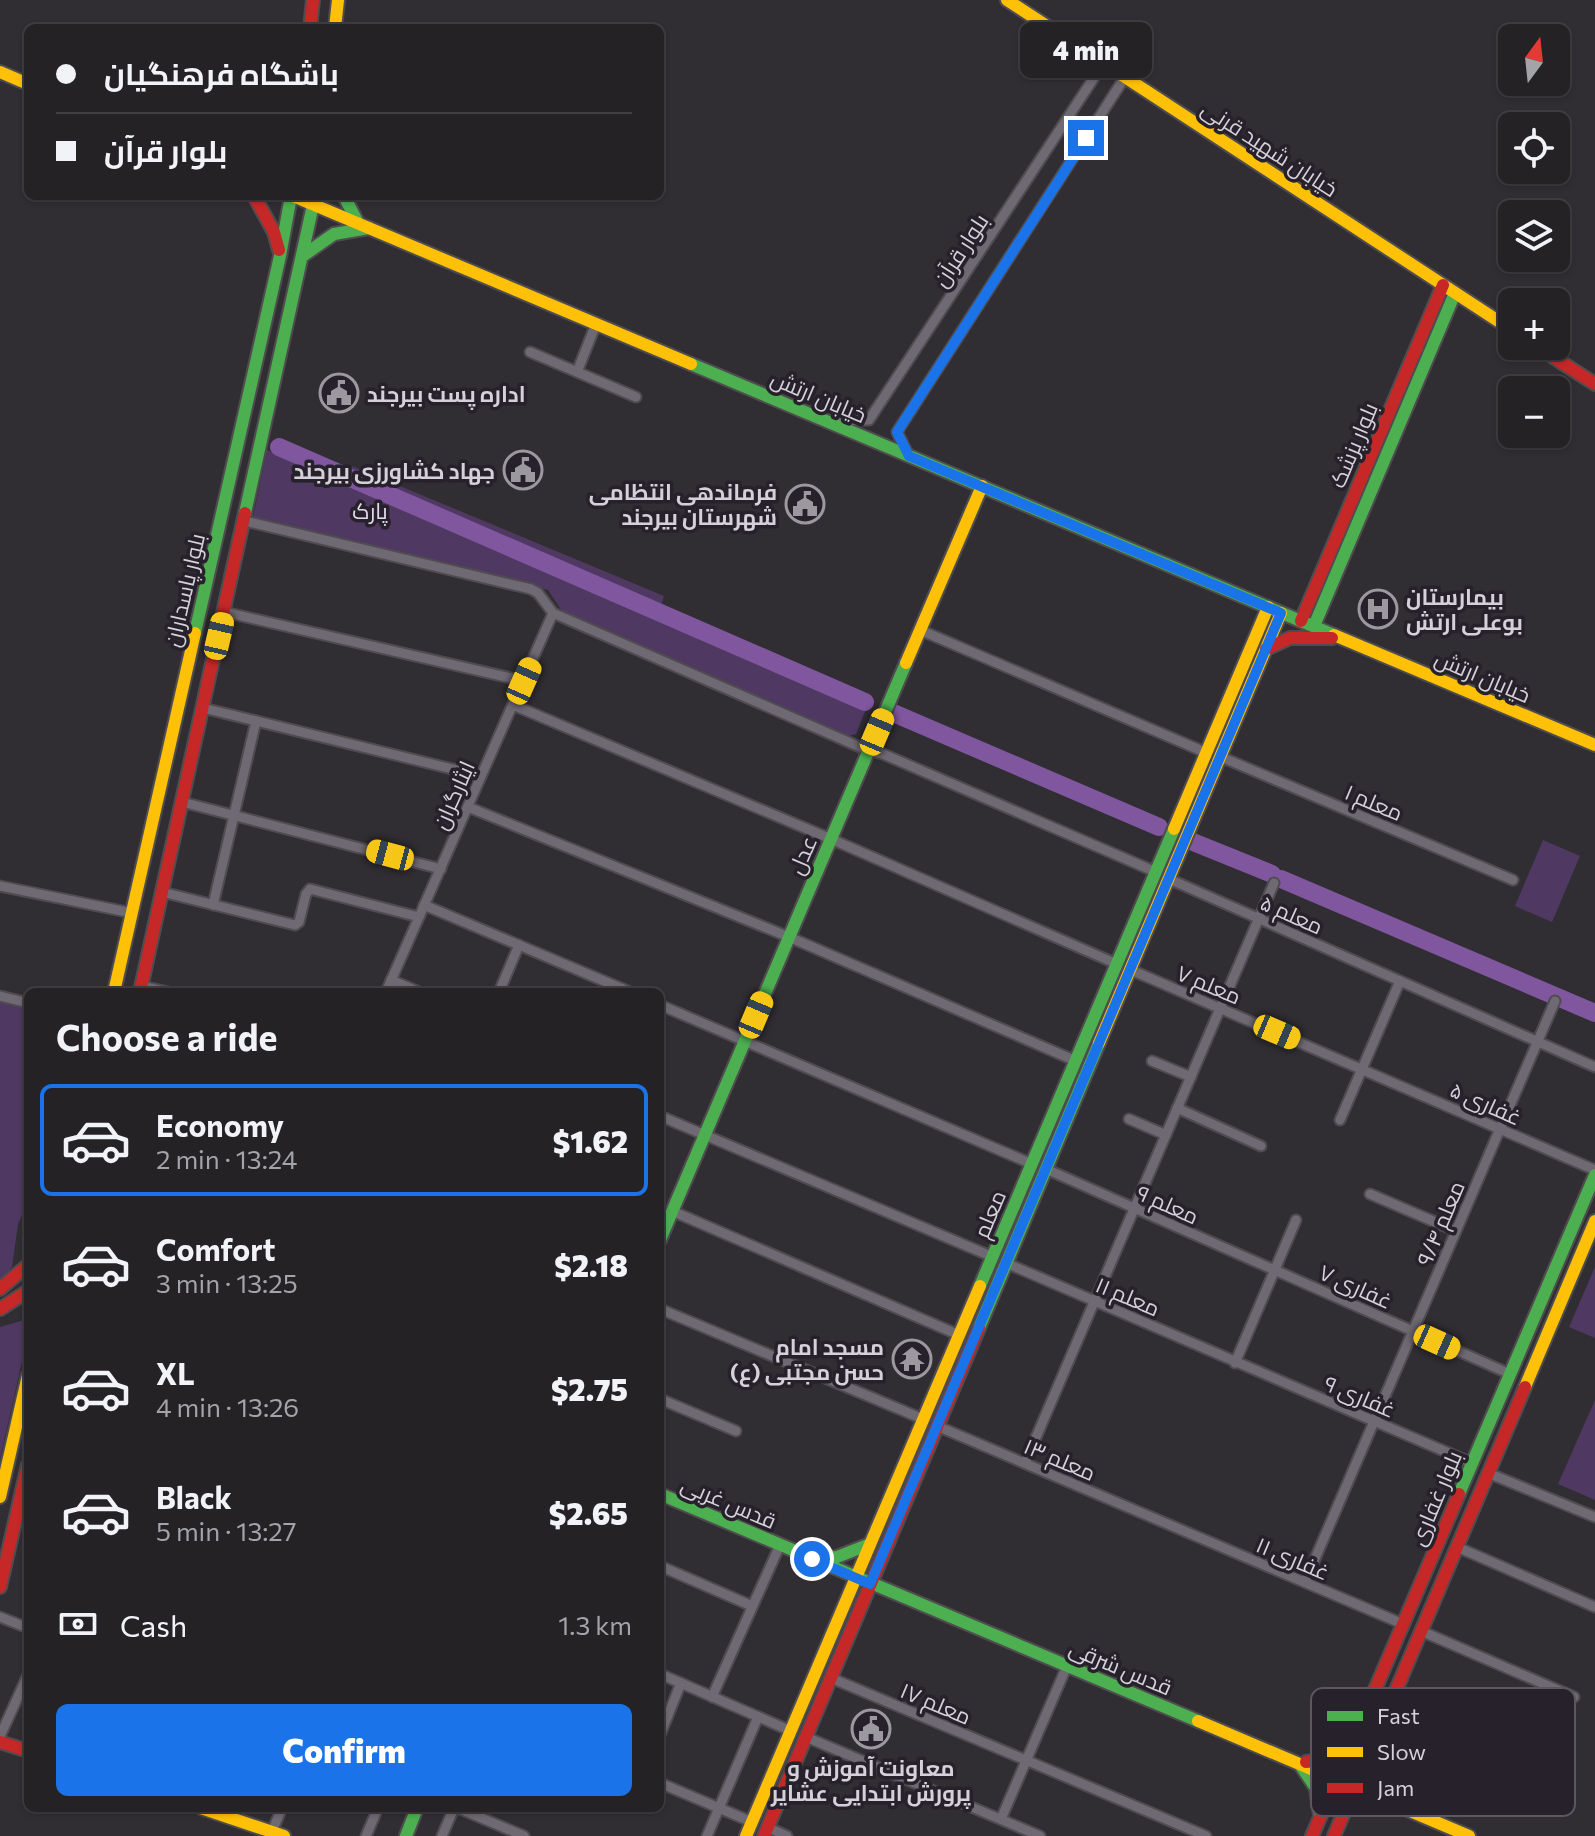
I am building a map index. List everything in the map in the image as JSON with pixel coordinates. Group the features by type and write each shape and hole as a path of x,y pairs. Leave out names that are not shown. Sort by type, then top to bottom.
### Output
{"main road":[{"path":"310,24 313,0"},
{"path":"335,24 338,0"},
{"name":"خیابان شهید قرنی","path":"1007,0 1498,321"},
{"path":"0,72 24,82"},
{"path":"256,200 274,232 280,256"},
{"name":"بلوار پاسداران","path":"115,988 291,200"},
{"name":"خیابان ارتش","path":"315,200 363,225 1595,745"},
{"name":"بلوار پاسداران","path":"140,988 315,200"},
{"path":"304,255 325,237 342,229 363,225 347,200"},
{"name":"بلوار پزشک","path":"1301,621 1443,285"},
{"name":"بلوار پزشک","path":"1314,626 1455,293"},
{"path":"1558,360 1595,384"},
{"name":"عدل","path":"667,1214 705,1135 982,486"},
{"name":"معلم","path":"746,1836 1268,607"},
{"name":"معلم","path":"766,1832 1281,613"},
{"path":"1266,649 1290,638 1343,639"},
{"name":"بلوار غفاری","path":"1376,1688 1595,1173"},
{"name":"بلوار غفاری","path":"1397,1688 1595,1221"},
{"path":"0,1289 24,1268"},
{"path":"0,1309 24,1294"},
{"path":"0,1497 24,1392"},
{"name":"قدس غربی","path":"664,1496 870,1584"},
{"path":"0,1587 23,1513"},
{"path":"812,1559 837,1557 870,1544"},
{"name":"قدس شرقی","path":"870,1584 1311,1768"},
{"path":"0,1742 24,1750"},
{"path":"1292,1760 1311,1763"},
{"path":"1292,1760 1303,1767 1311,1780"},
{"path":"212,1812 275,1834"},
{"path":"406,1836 415,1812"},
{"name":"بلوار غفاری","path":"1334,1836 1343,1816"},
{"name":"قدس شرقی","path":"1423,1816 1469,1836"}],"street":[{"name":"بلوار قرآن","path":"827,421 869,420 1103,64"},
{"name":"بلوار قرآن","path":"909,456 897,432 1125,77"},
{"path":"577,372 596,324"},
{"path":"530,352 636,397"},
{"path":"245,521 531,589 538,593 553,613 705,681 1156,872"},
{"path":"224,612 524,681"},
{"name":"ایثارگران","path":"388,988 553,613"},
{"path":"920,630 1207,753"},
{"path":"513,705 1117,964"},
{"path":"203,708 481,776"},
{"path":"213,905 256,721"},
{"name":"معلم ۱","path":"1221,757 1513,880"},
{"path":"182,802 441,869"},
{"path":"468,807 789,937 1076,1061"},
{"name":"معلم ۵","path":"1169,879 1595,1067"},
{"path":"1025,1463 1274,883"},
{"path":"0,886 132,913"},
{"path":"162,892 295,925 299,922 310,889 419,917"},
{"path":"424,905 621,988"},
{"path":"501,988 519,945"},
{"name":"معلم ۷","path":"1131,970 1362,1069"},
{"path":"391,980 410,988"},
{"path":"1340,1120 1400,981"},
{"path":"0,996 24,1002"},
{"name":"معلم ۹/۴","path":"1305,1582 1555,1001"},
{"path":"664,1007 1032,1164"},
{"path":"1152,1061 1191,1077"},
{"name":"غفاری ۵","path":"1362,1069 1595,1173"},
{"path":"1177,1108 1261,1146"},
{"path":"664,1118 993,1257"},
{"path":"1129,1119 1166,1135"},
{"name":"معلم ۹","path":"1046,1169 1276,1271"},
{"path":"1370,1194 1456,1231"},
{"path":"667,1214 814,1272 959,1335"},
{"path":"1235,1363 1296,1220"},
{"name":"معلم ۱۱","path":"1006,1263 1235,1363"},
{"name":"غفاری ۷","path":"1276,1271 1510,1374"},
{"path":"664,1311 923,1419"},
{"name":"غفاری ۹","path":"1235,1363 1472,1463"},
{"path":"664,1401 736,1431"},
{"name":"معلم ۱۳","path":"937,1426 1168,1524"},
{"path":"1488,1473 1595,1517"},
{"name":"غفاری ۱۱","path":"1168,1524 1403,1624"},
{"path":"712,1697 780,1545"},
{"path":"1457,1547 1595,1607"},
{"path":"664,1568 752,1606"},
{"path":"0,1617 24,1626"},
{"path":"1421,1631 1553,1688"},
{"path":"1001,1819 1067,1666"},
{"path":"664,1676 791,1731"},
{"name":"معلم ۱۷","path":"831,1678 1206,1836"},
{"path":"664,1725 681,1683"},
{"path":"0,1736 24,1684"},
{"path":"707,1836 758,1717"},
{"path":"806,1737 1040,1836"},
{"path":"664,1785 752,1822"},
{"path":"275,1834 281,1812"},
{"path":"366,1836 376,1812"},
{"path":"442,1836 454,1812"},
{"path":"466,1812 524,1836"},
{"path":"766,1832 787,1836"}],"green space":[{"name":"پارک","path":"267,450 346,484 352,466 664,596 661,606 869,701 856,734 848,736 564,614 548,590 253,517"},
{"path":"1543,840 1580,856 1552,922 1515,906"},
{"path":"0,1002 24,1007 24,1211 18,1224 12,1267 0,1283"},
{"path":"1595,1267 1595,1338 1569,1327"},
{"path":"24,1320 24,1353 0,1459 0,1327"},
{"path":"1595,1400 1595,1500 1558,1484"}],"waterway":[{"path":"279,447 865,702"},
{"path":"891,712 1159,827"},
{"path":"1193,842 1272,874"},
{"path":"1281,879 1595,1013"}],"traffic: fast":[{"path":"195,633 290,200"},
{"path":"245,513 314,200"},
{"path":"346,200 358,223"},
{"path":"304,255 334,234 369,228"},
{"path":"1314,626 1455,293"},
{"path":"691,364 1334,635"},
{"path":"664,1231 906,663"},
{"path":"980,1286 1174,829"},
{"path":"979,1328 1099,1043"},
{"path":"1459,1494 1595,1175"},
{"path":"664,1496 1198,1721"},
{"path":"816,1559 837,1557 870,1544"},
{"path":"1301,1766 1311,1781"},
{"path":"406,1836 415,1812"}],"traffic: slow":[{"path":"335,24 338,0"},
{"path":"1007,0 1498,321"},
{"path":"0,72 24,82"},
{"path":"302,200 691,364"},
{"path":"906,663 982,486"},
{"path":"1174,829 1268,607"},
{"path":"1099,1043 1281,613"},
{"path":"115,988 195,633"},
{"path":"1334,635 1595,745"},
{"path":"1525,1387 1595,1221"},
{"path":"746,1836 980,1286"},
{"path":"0,1497 24,1392"},
{"path":"1198,1721 1311,1769"},
{"path":"213,1812 284,1836"},
{"path":"1422,1816 1469,1836"}],"traffic: jam":[{"path":"310,24 313,0"},
{"path":"256,200 274,232 279,250"},
{"path":"1301,621 1443,285"},
{"path":"1558,360 1595,384"},
{"path":"141,988 245,513"},
{"path":"1266,649 1290,638 1332,638"},
{"path":"0,1289 24,1268"},
{"path":"0,1309 24,1294"},
{"path":"764,1836 979,1328"},
{"path":"1397,1688 1525,1387"},
{"path":"0,1587 24,1482"},
{"path":"1376,1688 1459,1494"},
{"path":"0,1742 24,1750"},
{"path":"1306,1762 1311,1761"},
{"path":"1312,1836 1321,1816"},
{"path":"1334,1836 1343,1816"}],"place":[{"name":"اداره پست بیرجند","path":"339,393"},
{"name":"جهاد کشاورزی بیرجند","path":"523,470"},
{"name":"فرماندهی انتظامی شهرستان بیرجند","path":"805,504"},
{"name":"بیمارستان بوعلی ارتش","path":"1378,609"},
{"name":"مسجد امام حسن مجتبی (ع)","path":"912,1359"},
{"name":"معاونت آموزش و پرورش ابتدایی عشایر","path":"871,1729"}],"route":[{"path":"812,1559 870,1584 1281,613 909,456 897,432 1086,138"}]}
